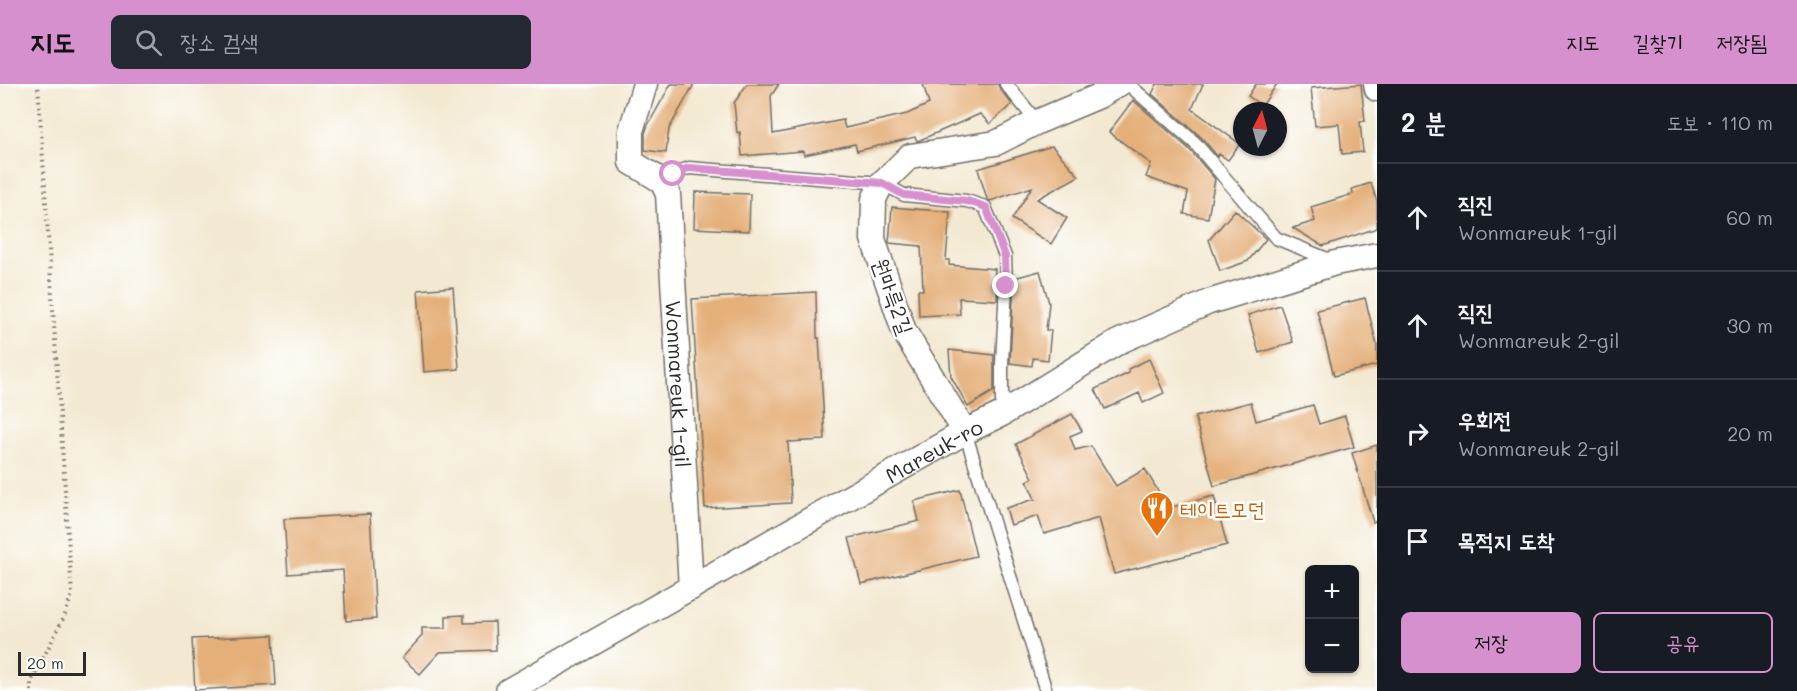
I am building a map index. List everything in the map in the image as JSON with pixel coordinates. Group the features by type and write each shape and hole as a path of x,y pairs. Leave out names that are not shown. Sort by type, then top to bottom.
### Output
{"street":[{"path":"645,84 631,131 631,162 662,181"},
{"path":"882,183 910,156 996,143 1037,122 1099,96 1119,84"},
{"path":"1376,84 1377,89"},
{"name":"Wonmareuk 1-gil","path":"662,181 668,194 692,588"},
{"name":"원마륵2길","path":"882,183 874,199 873,239 904,331 965,432"},
{"name":"Mareuk-ro","path":"508,691 965,432 1002,414 1118,342 1209,302 1335,263 1377,255"}],"lane":[{"path":"1006,84 1037,122"},
{"path":"1128,84 1195,143 1276,238 1335,263"},
{"path":"662,181 689,168 882,183 904,195 967,201 986,207 1005,256 1002,414"},
{"path":"965,432 1046,691"}],"path":[{"path":"31,691 31,682 64,617 72,595 38,84"}],"building":[{"path":"671,84 694,84 669,129 666,153 645,150 645,133 648,125"},
{"path":"747,84 779,84 771,96 773,134 843,120 845,128 907,114 929,104 923,84 998,84 1012,104 990,124 980,114 917,141 915,137 857,151 855,144 804,155 803,151 742,156 734,103"},
{"path":"1157,84 1203,84 1192,109 1233,139 1233,153 1228,160 1219,154 1218,157 1201,137 1152,94"},
{"path":"1256,84 1277,84 1265,102 1256,102 1248,96"},
{"path":"1361,84 1365,121 1360,122 1363,152 1342,154 1339,124 1315,126 1311,88"},
{"path":"1133,100 1189,149 1215,179 1208,218 1184,214 1188,192 1146,177 1151,164 1109,132"},
{"path":"1052,146 1079,176 1037,199 1067,218 1051,244 1012,219 1032,187 990,201 987,199 978,169"},
{"path":"1371,183 1377,202 1377,228 1323,246 1293,228 1315,221 1311,207 1353,194 1352,189"},
{"path":"695,192 750,194 749,231 694,228"},
{"path":"892,207 950,212 946,260 949,260 949,265 995,269 994,283 998,282 997,300 959,298 960,314 919,316 918,290 923,290 921,246 889,243"},
{"path":"1235,210 1266,239 1248,261 1220,271 1209,240"},
{"path":"1040,271 1049,303 1046,330 1051,330 1048,360 1033,358 1032,366 1010,363 1014,278"},
{"path":"453,287 459,369 424,372 418,290"},
{"path":"816,292 825,440 788,442 791,503 705,508 692,299"},
{"path":"1365,298 1377,345 1377,365 1334,376 1317,310"},
{"path":"1280,305 1293,342 1259,353 1248,315"},
{"path":"949,350 994,355 994,391 968,407 951,376"},
{"path":"1149,359 1164,393 1143,403 1139,393 1105,409 1095,389 1129,373 1128,369"},
{"path":"1251,402 1256,421 1313,405 1319,424 1345,416 1354,447 1214,486 1195,417"},
{"path":"1072,414 1082,431 1070,436 1075,450 1091,446 1116,486 1145,469 1168,508 1214,496 1227,545 1114,574 1099,518 1044,534 1038,516 1011,525 1006,508 1035,499 1027,481 1033,478 1016,444"},
{"path":"1377,445 1377,521 1373,522 1352,453"},
{"path":"960,490 976,556 861,584 849,538 919,521 914,501"},
{"path":"370,514 376,619 346,621 343,570 288,574 284,519"},
{"path":"464,615 464,623 495,622 496,650 440,652 420,674 402,658 422,636 422,628 446,628 446,616"},
{"path":"273,635 276,685 195,690 192,639"}],"place":[{"name":"테이트모던","path":"1157,537"}],"route":[{"path":"673,174 689,168 882,183 904,195 967,201 986,207 1005,256 1006,286"}]}
